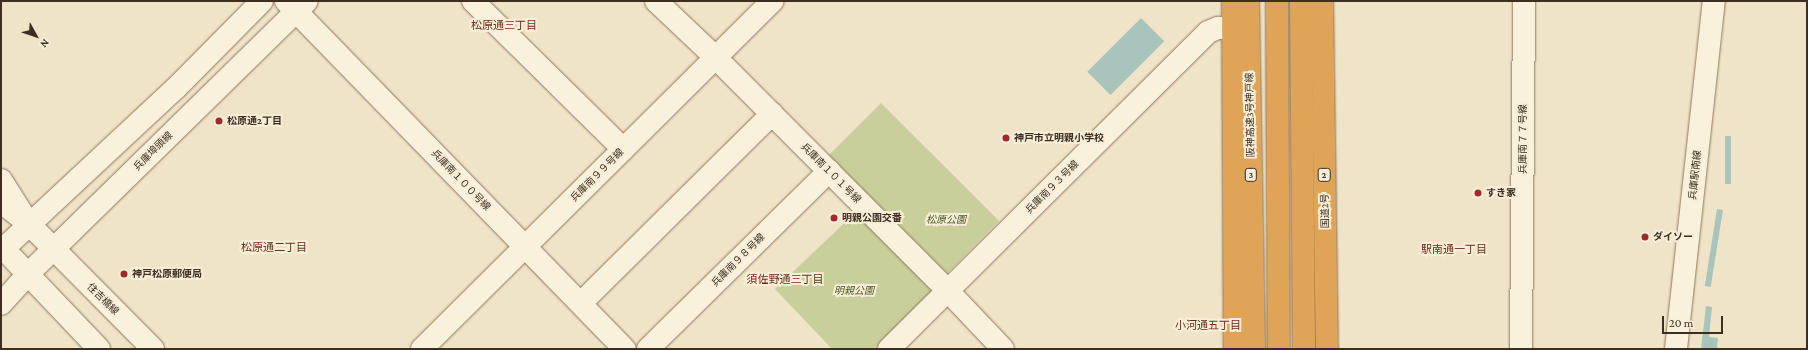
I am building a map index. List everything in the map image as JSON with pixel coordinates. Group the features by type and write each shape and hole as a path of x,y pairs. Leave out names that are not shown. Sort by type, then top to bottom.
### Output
{"highway":[{"path":"1233,1 1226,28 1235,349"},
{"name":"阪神高速3号神戸線","path":"1248,1 1254,349"},
{"path":"1277,1 1279,349"},
{"path":"1302,1 1304,349"},
{"name":"国道2号","path":"1322,1 1326,349"}],"street":[{"path":"99,349 2,248 176,88 262,1"},
{"path":"474,1 623,150"},
{"name":"兵庫南１０１号線","path":"656,1 715,57 829,171 1003,349"},
{"name":"兵庫南９９号線","path":"422,349 772,1"},
{"name":"兵庫南７７号線","path":"1521,349 1524,1"},
{"name":"兵庫駅南線","path":"1676,349 1714,1"},
{"name":"兵庫南１００号線","path":"297,4 526,247 625,349"},
{"name":"兵庫埠頭線","path":"1,304 28,274 297,4"},
{"name":"兵庫南９３号線","path":"889,349 1208,32 1226,28"},
{"path":"581,303 772,114"},
{"name":"兵庫南９８号線","path":"648,349 829,171"},
{"path":"1,180 29,224"},
{"path":"1,202 29,224"},
{"name":"住吉橋線","path":"29,224 153,349"}],"green space":[{"name":"松原公園","path":"881,103 999,221 947,273 829,155"},
{"name":"明親公園","path":"858,210 936,291 875,349 832,349 775,289"}],"water":[{"path":"1141,18 1164,41 1111,95 1087,72"},
{"path":"1725,136 1731,136 1731,184 1725,184"},
{"path":"1717,209 1723,210 1711,287 1705,286"},
{"path":"1706,306 1712,307 1709,337 1718,338 1717,349 1701,349"}],"place":[{"name":"松原通2丁目","path":"219,121"},
{"name":"神戸市立明親小学校","path":"1006,138"},
{"name":"すき家","path":"1478,193"},
{"name":"明親公園交番","path":"834,218"},
{"name":"ダイソー","path":"1645,237"},
{"name":"神戸松原郵便局","path":"124,274"}],"district":[{"name":"松原通三丁目","path":"504,25"},
{"name":"松原通二丁目","path":"274,247"},
{"name":"駅南通一丁目","path":"1454,249"},
{"name":"須佐野通三丁目","path":"785,279"},
{"name":"小河通五丁目","path":"1208,325"}]}
